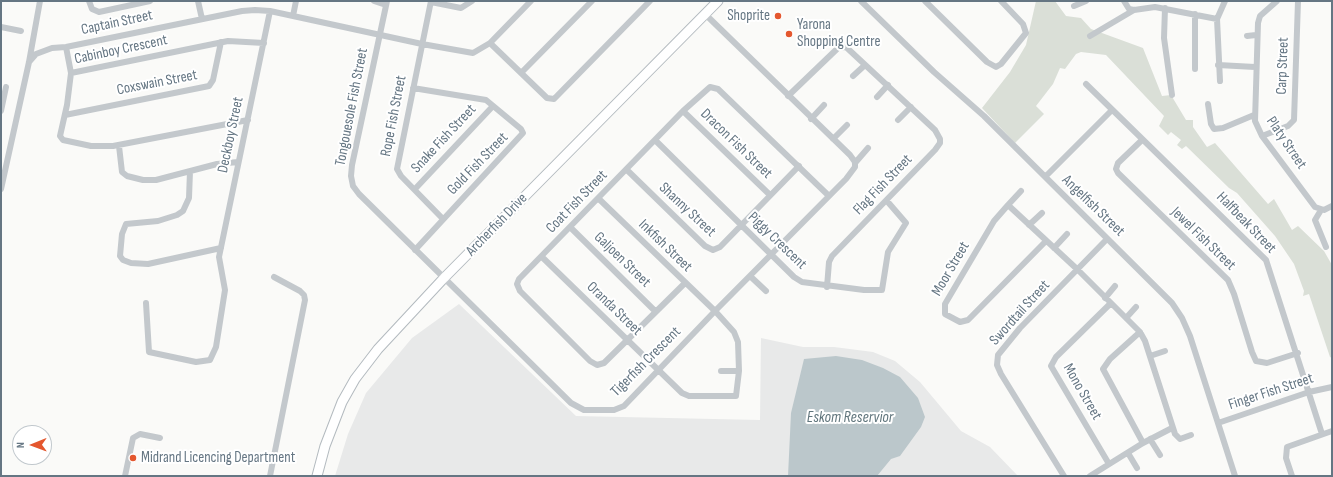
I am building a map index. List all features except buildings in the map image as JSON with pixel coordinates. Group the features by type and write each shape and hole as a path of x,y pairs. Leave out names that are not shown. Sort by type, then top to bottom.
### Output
{"street":[{"path":"1,189 29,62 40,1"},
{"path":"90,1 91,8 99,12 150,1"},
{"path":"198,1 202,19"},
{"path":"293,16 296,1"},
{"path":"374,1 386,3"},
{"path":"431,2 459,8 465,7 472,1"},
{"name":"Captain Street","path":"29,62 39,52 52,48 66,47 242,11 270,11 469,53 479,51 490,42 531,1"},
{"path":"521,73 592,1"},
{"path":"490,42 547,98 554,99 650,1"},
{"name":"Archerfish Drive","path":"317,476 331,429 355,379 378,349 444,278 718,1"},
{"name":"Angelfish Street","path":"861,1 934,72 984,116 1107,239 1162,291 1180,314 1190,336 1235,476"},
{"path":"925,1 987,62 996,67 1001,64 1026,33 1022,22 1001,1"},
{"path":"1074,6 1086,1"},
{"path":"1124,1 1129,9 1134,10"},
{"path":"1220,81 1218,65 1217,19 1225,1"},
{"name":"Platy Street","path":"1276,1 1259,18 1256,35 1254,115 1256,126 1315,207 1321,210"},
{"name":"Carp Street","path":"1262,136 1288,126 1294,120 1298,1"},
{"name":"Rope Fish Street","path":"431,2 397,169 399,174 443,219"},
{"name":"Tongouesole Fish Street","path":"386,3 352,165 351,179 356,192 444,278"},
{"path":"1090,36 1134,10 1155,7 1217,19"},
{"path":"1165,8 1164,38 1172,95"},
{"name":"Deckboy Street","path":"146,303 149,352 196,362 210,360 216,347 225,290 220,264 221,248 270,11"},
{"path":"705,14 811,119 850,155 855,163"},
{"path":"1195,14 1195,69"},
{"path":"1,27 21,31"},
{"path":"1247,36 1256,35"},
{"name":"Cabinboy Crescent","path":"248,120 119,146 94,146 62,140 60,135 65,114 71,73 221,42 238,41 264,43"},
{"name":"Coxswain Street","path":"65,114 209,86 213,80 221,42"},
{"path":"66,47 71,73"},
{"name":"Flag Fish Street","path":"788,96 840,47 849,49 937,132 940,142 935,150 832,256 829,262 827,286"},
{"path":"853,76 865,65"},
{"path":"1218,65 1255,67"},
{"name":"Halfbeak Street","path":"1086,84 1142,140 1264,256 1270,268 1298,353 1322,434"},
{"path":"877,97 888,85"},
{"path":"1,111 6,87"},
{"name":"Coat Fish Street","path":"685,283 602,365 595,365 590,361 518,290 518,280 656,141 683,111 708,88 714,87 829,196"},
{"name":"Gold Fish Street","path":"413,88 483,99 522,130 522,136 415,250"},
{"path":"1208,104 1211,124 1214,129 1223,128 1254,115"},
{"path":"811,119 824,105"},
{"name":"Snake Fish Street","path":"415,189 493,106"},
{"path":"898,120 910,107"},
{"path":"1045,177 1112,110"},
{"name":"Dracon Fish Street","path":"683,111 770,195"},
{"path":"833,139 847,125"},
{"name":"Jewel Fish Street","path":"1142,140 1118,163 1118,173 1228,280 1256,361 1267,362 1298,353"},
{"name":"Piggy Crescent","path":"656,141 798,280 827,286 864,290 882,290 888,252 906,223 887,200"},
{"path":"119,146 120,168 127,176 148,180 217,164 238,162"},
{"name":"Tigerfish Crescent","path":"444,278 579,408 610,410 622,407 850,174 855,163 868,148"},
{"name":"Shanny Street","path":"627,170 710,249 720,247 799,166"},
{"path":"190,171 189,198 183,211 177,215 158,222 126,224 121,240 120,256 123,260 144,264 221,248"},
{"name":"Moor Street","path":"1021,191 994,221 945,304 943,311 947,317 960,322 968,320 1046,241"},
{"name":"Inkfish Street","path":"599,199 715,311"},
{"path":"1008,205 1078,270 1140,332 1145,341 1172,428 1179,439 1191,434"},
{"path":"1326,248 1315,220 1321,210 1332,206"},
{"path":"1029,225 1042,213"},
{"name":"Galjoen Street","path":"571,228 656,311"},
{"path":"1054,248 1067,234"},
{"name":"Swordtail Street","path":"1064,476 1001,374 997,360 1000,350 1107,239"},
{"name":"Oranda Street","path":"542,257 658,370 686,395 732,397 738,394 739,371 737,337 715,311"},
{"path":"270,476 305,300 304,295 300,291 274,276"},
{"path":"750,276 766,291"},
{"path":"1105,298 1115,286"},
{"name":"Mono Street","path":"1110,464 1051,366 1056,357 1111,303"},
{"path":"1126,318 1136,307"},
{"path":"1140,332 1110,359 1103,369 1143,443"},
{"path":"1150,356 1166,351"},
{"path":"721,371 739,371"},
{"name":"Finger Fish Street","path":"1218,423 1309,392 1332,386"},
{"path":"1090,476 1143,443 1172,428"},
{"path":"1292,476 1286,458 1287,447 1332,431"},
{"path":"126,476 133,438 140,434 160,438"},
{"path":"1150,439 1160,455"},
{"path":"1128,453 1137,468"},
{"path":"1100,470 1104,476"}],"shaded area":[{"path":"1036,1 1055,1 1066,16 1081,18 1091,29 1143,48 1162,96 1171,95 1186,120 1193,120 1193,127 1207,147 1215,143 1268,204 1274,199 1292,230 1298,226 1324,251 1332,265 1332,358 1330,357 1309,294 1303,296 1304,291 1294,264 1275,236 1237,193 1229,188 1186,146 1182,149 1177,145 1181,140 1171,132 1168,135 1159,126 1164,116 1106,55 1081,52 1076,54 1065,69 1060,68 1053,84 1036,106 1044,114 1015,143 982,108 1010,72 1026,45"},
{"path":"459,304 576,416 760,420 761,338 803,347 834,347 873,352 895,361 920,382 961,431 990,447 1018,476 335,476 348,434 366,393 412,338"}],"water":[{"name":"Eskom Reservior","path":"836,356 862,360 883,368 900,377 918,398 925,417 921,427 900,456 891,459 877,476 788,476 791,413 804,359"}],"place":[{"name":"Shoprite","path":"778,16"},
{"name":"Yarona Shopping Centre","path":"789,34"},
{"name":"Midrand Licencing Department","path":"133,458"}]}
